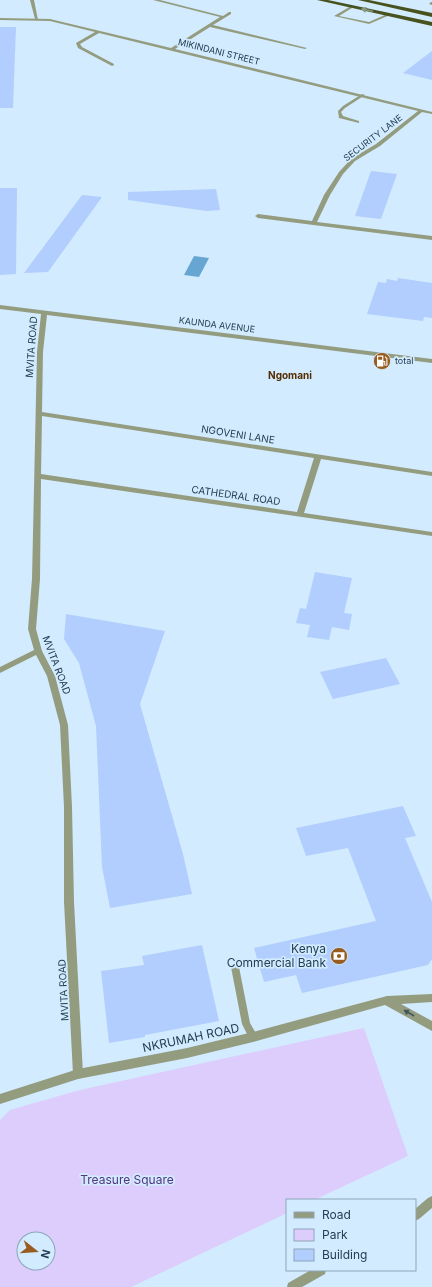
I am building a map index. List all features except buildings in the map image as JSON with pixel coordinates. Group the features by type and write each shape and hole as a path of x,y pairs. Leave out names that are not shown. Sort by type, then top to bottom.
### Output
{"highway":[{"path":"320,0 336,1 388,15 432,24"},
{"path":"361,0 432,15"}],"street":[{"path":"155,0 223,18"},
{"path":"172,49 230,13"},
{"name":"MIKINDANI STREET","path":"0,19 50,20 432,112"},
{"path":"210,26 305,48"},
{"path":"98,32 78,44 80,48 112,65"},
{"name":"SECURITY LANE","path":"314,223 327,196 341,173 354,160 378,144 422,110"},
{"path":"258,216 432,238"},
{"name":"KAUNDA AVENUE","path":"0,307 432,360"},
{"name":"MVITA ROAD","path":"44,312 40,352 36,579 32,629 38,651 51,676 64,725 68,807 69,902 78,1074"},
{"name":"NGOVENI LANE","path":"40,414 432,474"},
{"path":"300,515 318,456"},
{"name":"CATHEDRAL ROAD","path":"38,476 432,534"},
{"path":"0,670 38,651"},
{"name":"NKRUMAH ROAD","path":"0,1099 78,1074 187,1053 253,1037 387,1000 432,998"},
{"path":"387,1000 432,1026"}],"lane":[{"path":"32,0 36,19"},
{"path":"351,6 336,16 369,23 388,15"},
{"path":"357,122 341,117 339,112 344,107 363,96"},
{"path":"235,967 246,1024 253,1037"},
{"path":"416,1215 432,1201"},
{"path":"292,1287 320,1271"}],"green space":[{"name":"Treasure Square","path":"364,1028 408,1156 316,1199 286,1199 286,1213 131,1287 0,1287 0,1120 10,1110 80,1090"}],"water":[{"path":"194,256 209,258 199,277 184,275"}],"place":[{"name":"total","path":"382,361"},
{"name":"Kenya Commercial Bank","path":"339,956"}],"district":[{"name":"Ngomani","path":"290,375"}]}
